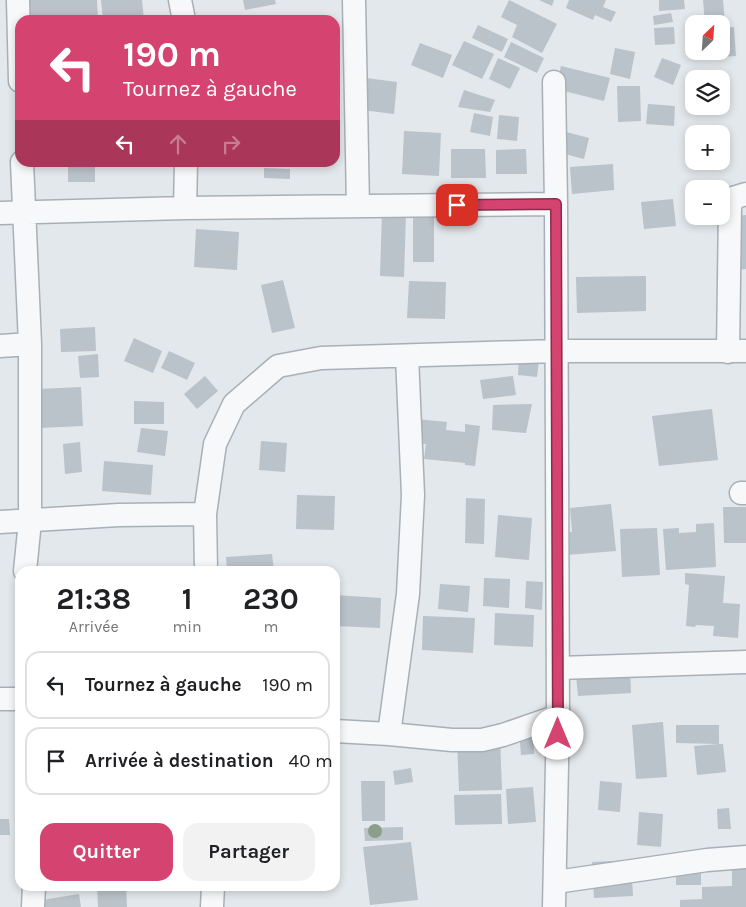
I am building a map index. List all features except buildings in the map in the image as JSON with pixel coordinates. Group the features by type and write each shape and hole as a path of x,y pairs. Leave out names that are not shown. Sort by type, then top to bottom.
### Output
{"street":[{"path":"180,0 183,15"},
{"path":"354,0 358,206"},
{"path":"12,9 15,36"},
{"path":"554,82 558,668 556,882 554,907"},
{"path":"22,167 30,344 30,521 26,566"},
{"path":"185,208 186,167"},
{"path":"206,566 205,514 215,444 234,404 278,366 321,358 556,351 737,352 730,207 732,198 746,194"},
{"path":"0,213 185,208 556,204"},
{"path":"0,346 30,344"},
{"path":"389,734 408,594 413,495 407,356"},
{"path":"0,522 118,515 205,514"},
{"path":"558,668 746,662"},
{"path":"0,699 15,699"},
{"path":"340,731 452,740 482,740 503,735 558,716"},
{"path":"556,882 707,860 746,857"},
{"path":"33,907 34,891"},
{"path":"212,907 214,891"}],"route":[{"path":"457,205 556,204 558,734"}]}
